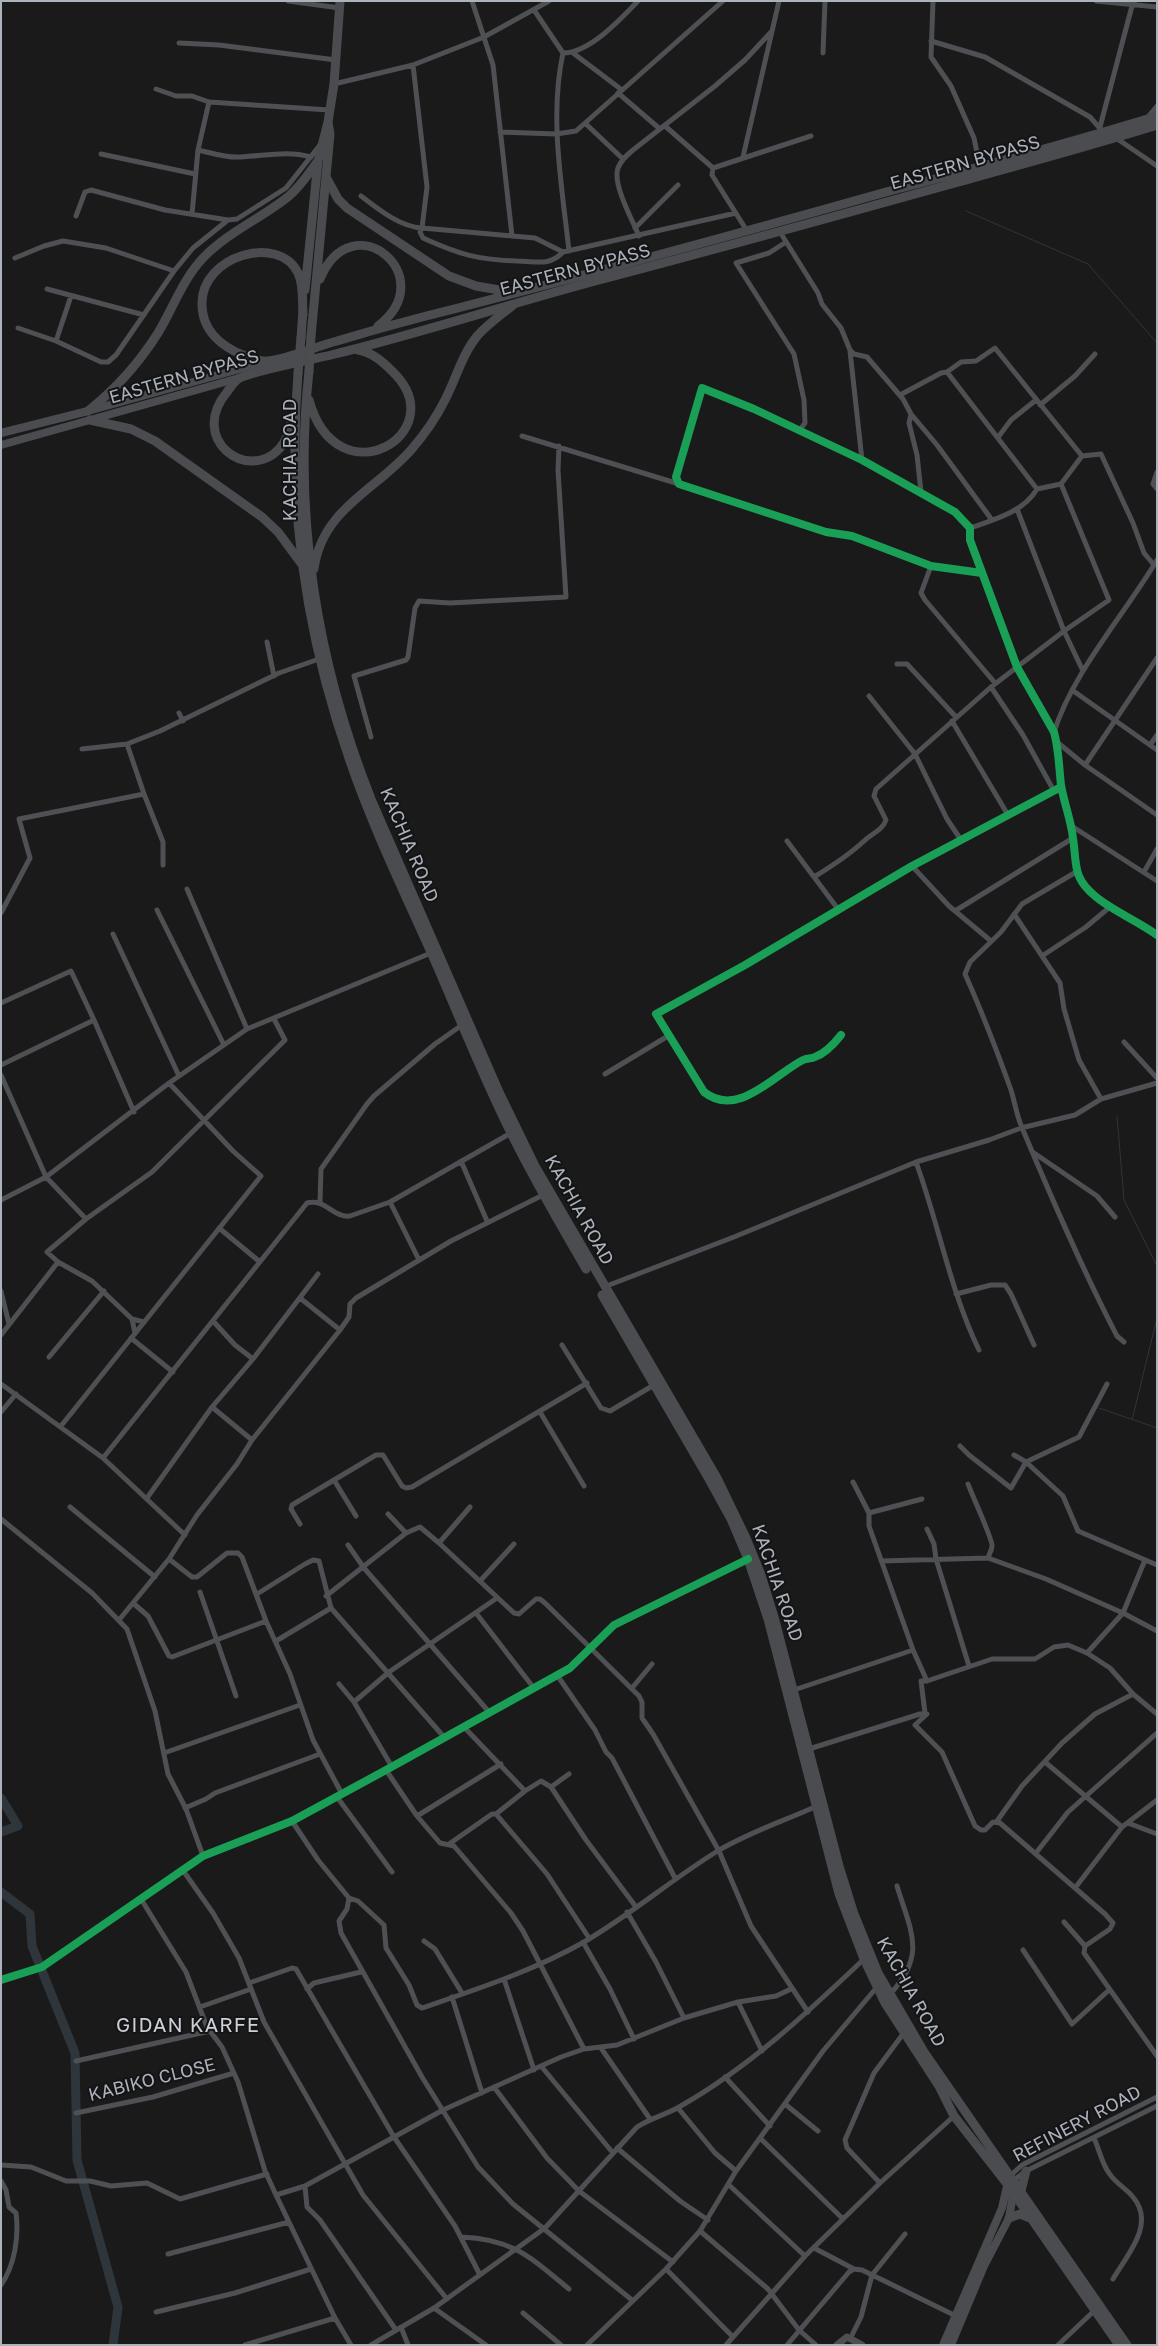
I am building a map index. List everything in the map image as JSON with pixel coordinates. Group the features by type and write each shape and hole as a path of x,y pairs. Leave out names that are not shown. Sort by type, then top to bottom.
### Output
{"highway":[{"name":"KACHIA ROAD","path":"340,5 334,84 328,122 330,134 307,394 304,485 305,518 319,659 340,733 357,782 520,1136 547,1188 604,1287 717,1478 738,1520 768,1593 794,1690 796,1714 816,1806 839,1894 864,1959 903,2034 939,2086 954,2116 1011,2180"},
{"name":"EASTERN BYPASS","path":"239,378 355,350 516,298 747,231 980,167 1102,130 1157,116"},
{"path":"302,564 278,532 262,517 155,441 131,429 89,416 138,362 158,332 190,275 204,258 233,233 288,196 304,181 322,144 328,122"},
{"name":"EASTERN BYPASS","path":"265,362 373,330 516,298 780,232 1157,125"},
{"path":"239,378 216,407 212,423 216,438 229,454 239,458 256,460 272,455 284,443 295,409 315,159"},
{"path":"311,587 322,538 328,528 341,512 410,451 435,418 463,359 478,336 516,298 461,281 437,270 347,208 338,199 326,176"},
{"path":"316,288 326,266 344,250 364,246 384,253 393,261 398,271 399,291 393,311 386,320 373,330"},
{"path":"265,362 228,348 212,334 207,324 202,304 206,284 212,274 229,260 251,253 274,255 282,258 297,270 300,280 303,314"},
{"path":"307,394 312,412 323,430 346,449 366,453 387,448 394,442 409,418 410,408 405,386 389,368 373,355 365,351 355,350"},
{"name":"KACHIA ROAD","path":"295,409 295,494 302,564 311,587 333,687 354,754 419,917 431,953 511,1134 543,1195 720,1499 748,1559 796,1714 809,1749 848,1897 870,1954 890,1995 924,2052 1004,2167 1026,2205 1127,2345"},
{"path":"1004,2167 1010,2169 1023,2167 1018,2193"},
{"name":"KACHIA ROAD","path":"1026,2205 1030,2218 1119,2345"},
{"path":"1009,2218 1020,2214 1030,2218"}],"main road":[{"name":"EASTERN BYPASS","path":"1,445 265,362"},
{"name":"EASTERN BYPASS","path":"1,433 89,416 239,378"},
{"path":"943,2345 1002,2208 1011,2180"},
{"path":"951,2345 984,2266 1009,2218 1018,2193"}],"street":[{"path":"288,1 340,5"},
{"path":"472,1 493,65 512,236"},
{"path":"334,84 413,64 484,37 549,1"},
{"path":"563,53 574,53 606,31 638,1"},
{"path":"500,132 556,134 576,131 723,1"},
{"path":"743,157 779,1"},
{"path":"823,53 825,1"},
{"path":"933,1 931,57 952,86 974,138 980,167"},
{"path":"1096,1 1157,7"},
{"path":"1102,130 1133,4"},
{"path":"534,10 563,53 560,67 556,134 566,251"},
{"path":"639,236 618,183 616,173 623,159 745,60 772,31"},
{"path":"931,41 986,57 1090,117 1102,130"},
{"path":"178,43 219,45 336,60"},
{"path":"574,53 713,168"},
{"path":"413,64 426,187 420,232 423,238 476,258 546,264 566,251 736,214"},
{"path":"156,89 176,96 192,96 209,102 330,110"},
{"path":"192,214 198,150 209,102"},
{"path":"1146,119 1157,106"},
{"path":"586,124 623,159"},
{"path":"713,168 811,136"},
{"path":"1116,138 1157,166"},
{"path":"76,216 85,192 91,190 150,206 228,220 237,218 286,188 315,159 296,153 239,157 222,156 198,150"},
{"path":"101,154 195,174"},
{"path":"713,168 712,175 747,231"},
{"path":"635,228 678,185"},
{"path":"361,196 401,222 414,228 541,240 566,251"},
{"path":"18,328 56,341 101,362 108,362 116,356 174,271 193,248 228,220"},
{"path":"780,232 818,293 822,304 841,328 850,350 862,460"},
{"path":"15,258 44,246 63,241 106,248 174,271"},
{"path":"786,242 769,253 736,262 794,354 804,400 805,422 799,431"},
{"path":"47,289 144,315"},
{"path":"56,341 71,296"},
{"path":"900,395 941,372 947,372 961,362 976,361 995,348 1082,456"},
{"path":"850,350 854,354 867,357 900,395 911,414 937,445 992,520"},
{"path":"1040,405 1076,376 1095,354"},
{"path":"947,372 1037,489"},
{"path":"679,484 676,477 702,388 754,409 862,460 955,512 970,528 970,540 1016,667 1054,732 1057,742 1062,787 1074,838 1076,872 1082,882 1096,897 1139,922 1157,935"},
{"path":"998,436 1011,420 1036,400"},
{"path":"911,414 909,423 917,455 921,492"},
{"path":"522,436 559,446 598,461 679,484 826,532 852,536 931,566 982,572"},
{"path":"371,738 354,676 406,660 408,657 414,608 419,601 450,603 566,597 558,470 559,446"},
{"path":"970,528 1017,509 1032,498 1037,489 1061,484 1082,456 1101,454 1133,523 1144,553 1155,562 1142,586 1072,690 1060,713 1054,732"},
{"path":"1157,472 1153,484 1157,489"},
{"path":"814,877 856,850 865,840 884,827 886,820 874,796 876,789 993,685 1064,631 1109,600 1061,484"},
{"path":"1017,509 1064,631 1084,670"},
{"path":"931,566 921,593 993,685 1054,791"},
{"path":"267,642 274,676"},
{"path":"1085,764 1157,658"},
{"path":"82,748 127,744 183,721 274,676 319,659"},
{"path":"897,664 906,664 954,719 1008,815"},
{"path":"1072,690 1157,750"},
{"path":"869,696 915,754 946,819 961,840"},
{"path":"179,713 183,721"},
{"path":"1150,745 1157,735"},
{"path":"1057,742 1157,815"},
{"path":"127,744 163,842 163,865"},
{"path":"842,1036 830,1048 815,1057 804,1059 752,1094 724,1100 713,1099 704,1092 656,1014 745,965 912,866 1062,787"},
{"path":"1,913 30,858 19,819 144,794"},
{"path":"1070,825 1157,880"},
{"path":"955,911 1074,838"},
{"path":"787,841 838,909"},
{"path":"1144,872 1157,849"},
{"path":"912,866 955,911 991,941"},
{"path":"1076,872 1022,904 1002,932 970,962 966,967 965,974 994,1044 1014,1099 1021,1128 1034,1153 1042,1177 1085,1275 1117,1336 1124,1342"},
{"path":"187,889 247,1029"},
{"path":"1042,956 1086,927 1111,906"},
{"path":"157,910 224,1045"},
{"path":"1014,914 1060,983 1064,1009 1079,1060 1101,1099"},
{"path":"113,934 179,1076"},
{"path":"1,1200 46,1177 179,1076 247,1029 431,953"},
{"path":"1,1003 71,971 134,1112"},
{"path":"144,1322 132,1319 92,1281 58,1262 47,1252 86,1219 152,1172 285,1040 274,1019"},
{"path":"1,1065 94,1020"},
{"path":"320,1202 320,1169 370,1100 435,1044 463,1025"},
{"path":"605,1074 668,1036"},
{"path":"1124,1042 1157,1078"},
{"path":"1,1075 46,1177 86,1219"},
{"path":"604,1287 734,1237 916,1162 989,1140 1021,1128 1075,1115 1101,1099 1157,1083"},
{"path":"61,1426 261,1176 169,1084"},
{"path":"103,1458 307,1203 320,1202 347,1217 390,1202 461,1160 511,1134"},
{"path":"1034,1153 1097,1196 1115,1217"},
{"path":"461,1160 487,1221"},
{"path":"916,1162 930,1200 956,1294 979,1350"},
{"path":"119,1620 170,1559 252,1440 350,1317 352,1301 487,1221 543,1195"},
{"path":"390,1202 419,1260"},
{"path":"219,1228 260,1262"},
{"path":"1,1335 58,1262"},
{"path":"147,1498 212,1407 253,1359 318,1274"},
{"path":"956,1294 991,1285 1004,1285 1011,1294 1034,1345"},
{"path":"1,1291 10,1324"},
{"path":"49,1356 104,1291"},
{"path":"300,1298 340,1330"},
{"path":"132,1319 133,1336 173,1372"},
{"path":"213,1321 235,1345 253,1359"},
{"path":"562,1345 602,1408 610,1411 654,1385"},
{"path":"300,1524 291,1509 292,1505 380,1453 402,1486 406,1488 412,1487 587,1383"},
{"path":"1,1384 103,1458 185,1535"},
{"path":"960,1446 968,1455 1011,1488 1026,1462 1079,1437 1107,1384"},
{"path":"1,1412 16,1394"},
{"path":"212,1407 252,1440"},
{"path":"540,1412 584,1486"},
{"path":"1014,1455 1026,1462 1063,1496 1078,1531 1157,1565"},
{"path":"334,1480 356,1516"},
{"path":"853,1482 869,1513 869,1526 881,1561 913,1650 927,1681"},
{"path":"968,1484 978,1512 991,1539 992,1547 988,1558"},
{"path":"869,1513 922,1499"},
{"path":"70,1507 155,1577"},
{"path":"439,1542 470,1507"},
{"path":"388,1514 406,1533"},
{"path":"1,1519 85,1587 119,1620 130,1638 155,1711 168,1774 185,1808 203,1856"},
{"path":"326,1596 364,1568 406,1533 420,1527 439,1542 514,1613 519,1614 540,1599 632,1688 642,1702 644,1724 653,1734 719,1850 746,1916 791,1989 808,2012"},
{"path":"927,1528 934,1544 936,1559 969,1666"},
{"path":"480,1581 514,1544"},
{"path":"348,1545 364,1568 489,1712"},
{"path":"170,1559 192,1577 197,1577 227,1553 238,1552 247,1566 266,1621 290,1674 300,1705 320,1754 339,1795 392,1872"},
{"path":"881,1561 988,1558 1046,1578 1123,1613 1157,1632"},
{"path":"1,1980 42,1967 203,1856 292,1821 389,1769 579,1661 614,1625 697,1586 748,1559"},
{"path":"257,1594 304,1564 316,1560 320,1564 326,1596 331,1608 444,1737"},
{"path":"1087,1653 1123,1613 1144,1560"},
{"path":"200,1592 236,1696"},
{"path":"354,1702 388,1672 497,1598"},
{"path":"134,1603 148,1616 169,1656 172,1657 217,1638 266,1621"},
{"path":"276,1642 331,1608"},
{"path":"476,1613 533,1687"},
{"path":"1134,1694 1096,1714 1062,1743 1022,1786 997,1821 985,1830 975,1826 942,1752 915,1725 927,1714 925,1713 921,1682 951,1674 992,1659 1031,1660 1054,1647 1068,1645 1087,1653 1115,1672 1134,1694 1157,1714"},
{"path":"794,1690 913,1650"},
{"path":"632,1688 652,1664"},
{"path":"557,1675 595,1730 606,1752 612,1758 675,1878"},
{"path":"339,1684 354,1702 389,1769 418,1816 440,1843 454,1846 511,1912 541,1964 584,2050"},
{"path":"164,1753 300,1705"},
{"path":"809,1749 925,1713"},
{"path":"463,1726 525,1791"},
{"path":"1036,1853 1061,1819 1157,1732"},
{"path":"185,1808 215,1793 320,1754"},
{"path":"1045,1762 1122,1827"},
{"path":"418,1816 501,1764"},
{"path":"551,1787 569,1774"},
{"path":"449,1844 492,1814 496,1814 541,1781 551,1787 586,1840 636,1906"},
{"path":"1075,1888 1122,1827 1157,1800"},
{"path":"292,1821 318,1860 349,1898 358,1901 384,1926 386,1948 408,1984 419,2008 452,1998 462,1992 504,1979 541,1964 583,1942 719,1850 816,1806"},
{"path":"496,1814 548,1874 589,1938"},
{"path":"997,1821 1105,1914 1113,1925 1085,1946 1084,1952 1157,2056"},
{"path":"1128,1823 1157,1834"},
{"path":"182,1869 225,1933 239,1958 264,2022 364,2196 447,2299"},
{"path":"890,1995 904,1980 914,1955 914,1942 898,1886"},
{"path":"349,1898 347,1909 339,1921 339,1927 361,1972 478,2167 495,2187 632,2300"},
{"path":"141,1899 186,1972 210,2031 222,2047 234,2072 267,2174 335,2318 351,2345"},
{"path":"627,1912 656,1962 684,2018"},
{"path":"1064,1922 1085,1946"},
{"path":"424,1941 435,1949 462,1992"},
{"path":"583,1942 610,1989 634,2039"},
{"path":"1023,1950 1072,2024 1109,1990"},
{"path":"371,2345 434,2308 545,2228 638,2127 650,2119 678,2108 762,2051 808,2012 864,1959"},
{"path":"200,2007 292,1968 296,1969 394,2137 455,2226 480,2275"},
{"path":"307,1988 314,1983 361,1972"},
{"path":"504,1979 534,2070"},
{"path":"586,2345 666,2269 700,2230 708,2220 736,2171 822,2051 877,1987"},
{"path":"276,2195 305,2186 443,2110 541,2066 584,2050 634,2039 684,2018 738,2002 776,1996 791,1989"},
{"path":"452,1998 482,2093"},
{"path":"738,2002 762,2051"},
{"path":"76,2061 210,2031"},
{"path":"880,2183 847,2148 845,2140 874,2073 903,2034"},
{"path":"600,2048 650,2119"},
{"path":"541,2066 615,2150 680,2201 708,2220"},
{"name":"KABIKO CLOSE","path":"76,2113 153,2097 234,2072"},
{"path":"725,2077 770,2126"},
{"path":"494,2087 547,2158 579,2191 672,2262"},
{"name":"REFINERY ROAD","path":"1011,2180 1023,2167 1157,2097"},
{"path":"785,2104 818,2131"},
{"name":"REFINERY ROAD","path":"1011,2180 1023,2167 1038,2165 1157,2106"},
{"path":"678,2108 715,2153 736,2171"},
{"path":"726,2345 805,2256 880,2183 954,2116"},
{"path":"760,2138 843,2219"},
{"path":"1094,2138 1107,2172 1133,2197 1141,2208 1143,2219 1139,2236 1112,2279"},
{"path":"1,2165 31,2167 66,2181 90,2181 111,2186 147,2183 180,2199 267,2174"},
{"path":"1,2181 6,2190 9,2207 16,2212 18,2233 6,2278 1,2285"},
{"path":"729,2185 805,2256"},
{"path":"305,2186 307,2207 320,2220 399,2329 408,2345"},
{"path":"168,2254 289,2222"},
{"path":"700,2230 771,2294 799,2330 816,2345"},
{"path":"851,2337 861,2317 872,2275 906,2234"},
{"path":"461,2237 497,2241 517,2249 529,2256 569,2289"},
{"path":"814,2248 854,2269 872,2275 956,2316"},
{"path":"156,2312 235,2293 311,2269"},
{"path":"666,2269 733,2337"},
{"path":"787,2345 854,2269"},
{"path":"434,2308 486,2345"},
{"path":"1058,2345 1095,2309"},
{"path":"523,2313 561,2345"},
{"path":"245,2345 335,2318"},
{"path":"837,2345 844,2338 851,2337 862,2345"}],"waterway":[{"path":"966,211 1088,264 1157,343"},
{"path":"1117,1116 1124,1200 1157,1266"},
{"path":"1132,1420 1157,1318"},
{"path":"1099,1408 1157,1428"},
{"path":"1,1798 18,1826 1,1832"},
{"path":"1,1892 30,1914 32,1946 75,2053 77,2160 118,2307 113,2345"}],"cycle path":[{"path":"982,573 931,566 852,536 826,532 679,484 676,477 702,388 754,409 862,460 955,512 970,528 970,540 1017,667 1054,732 1061,785 1072,831 1077,870 1082,883 1101,901 1157,935"},
{"path":"841,1035 823,1053 814,1058 803,1060 756,1091 730,1100 717,1099 704,1092 656,1014 745,965 912,866 1061,787"},
{"path":"1,1980 42,1967 203,1856 292,1821 386,1770 570,1668 614,1625 748,1559"}],"district":[{"name":"GIDAN KARFE","path":"188,2026"}]}
